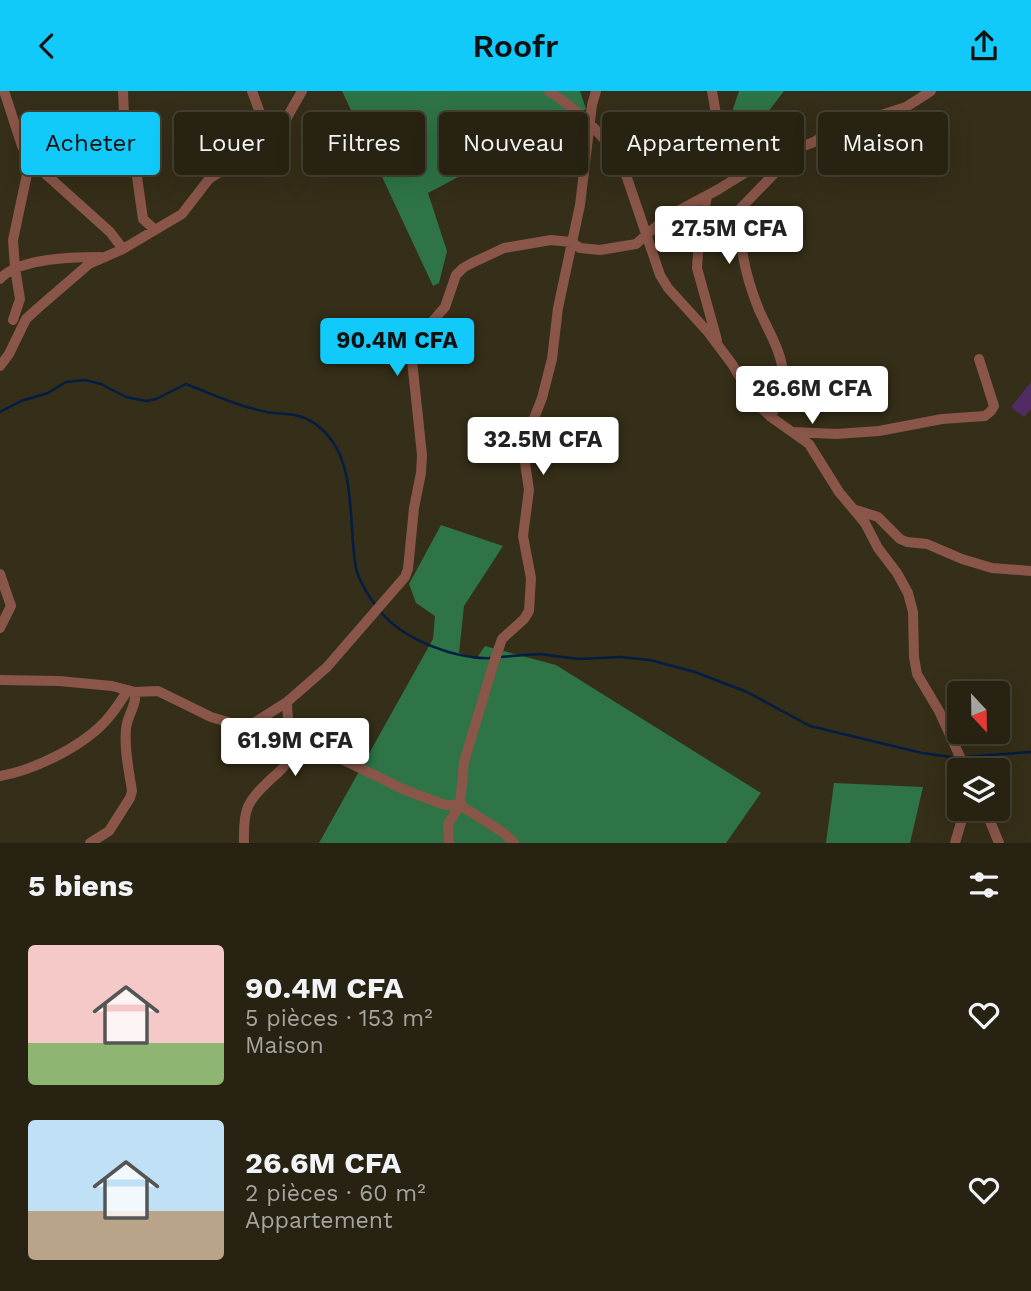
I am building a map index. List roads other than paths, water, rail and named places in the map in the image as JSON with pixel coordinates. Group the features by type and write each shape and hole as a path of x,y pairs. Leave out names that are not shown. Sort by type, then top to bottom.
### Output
{"street":[{"path":"4,91 21,142"},
{"path":"123,91 124,115 143,219 154,229"},
{"path":"252,91 260,112"},
{"path":"289,114 302,91"},
{"path":"550,91 568,103 589,123 624,166 660,275 668,288 718,346 754,401 771,417 810,444 839,492 865,523 878,548 897,573 908,593 913,612 917,674 944,721 961,758"},
{"path":"449,843 448,824 460,805 464,762 502,639 529,611 531,578 523,536 529,490 524,456 527,436 542,398 552,359 558,309 580,205 589,123 596,91"},
{"path":"712,91 716,112"},
{"path":"804,146 828,132 906,107 932,91"},
{"path":"13,320 20,305 13,240 27,175"},
{"path":"47,175 110,232 123,249"},
{"path":"0,366 26,319 89,264 123,249 182,214 214,175"},
{"path":"244,727 287,702 341,653 379,605 401,584 408,569 414,508 421,473 412,345 445,307 452,284 463,268 504,248 551,240 571,242 580,248 612,249 636,244 679,209 741,175"},
{"path":"771,417 782,387 783,373 780,357 748,276 741,242 740,209 773,175"},
{"path":"707,196 699,238 697,268 718,346"},
{"path":"0,279 15,268 46,261 102,257"},
{"path":"0,323 26,319"},
{"path":"792,432 879,431 942,419 985,416 994,406 979,359"},
{"path":"853,509 878,517 900,539 927,544 992,568 1031,571"},
{"path":"0,574 11,606 0,628"},
{"path":"0,680 59,681 112,686 131,691 163,692 211,717 279,737 289,745 311,751 325,751 405,790 445,805 460,805 504,833 514,843"},
{"path":"0,776 20,772 77,743 109,718 131,691"},
{"path":"90,843 109,831 130,799 132,791 126,729 128,713 135,704 131,691"},
{"path":"244,843 242,829 249,800 288,760 287,702"},
{"path":"955,843 961,821"},
{"path":"990,821 999,843"}],"waterway":[{"path":"0,412 21,401 48,393 66,382 85,380 101,384 126,397 146,401 186,384 247,407 308,419 329,436 339,452 349,490 356,568 376,606"},
{"path":"380,611 402,631 432,646 463,656 493,658"},
{"path":"499,657 539,654 579,659 620,657 650,660 695,672 747,692 810,726 922,753 958,758"},
{"path":"964,757 1031,752"}]}
